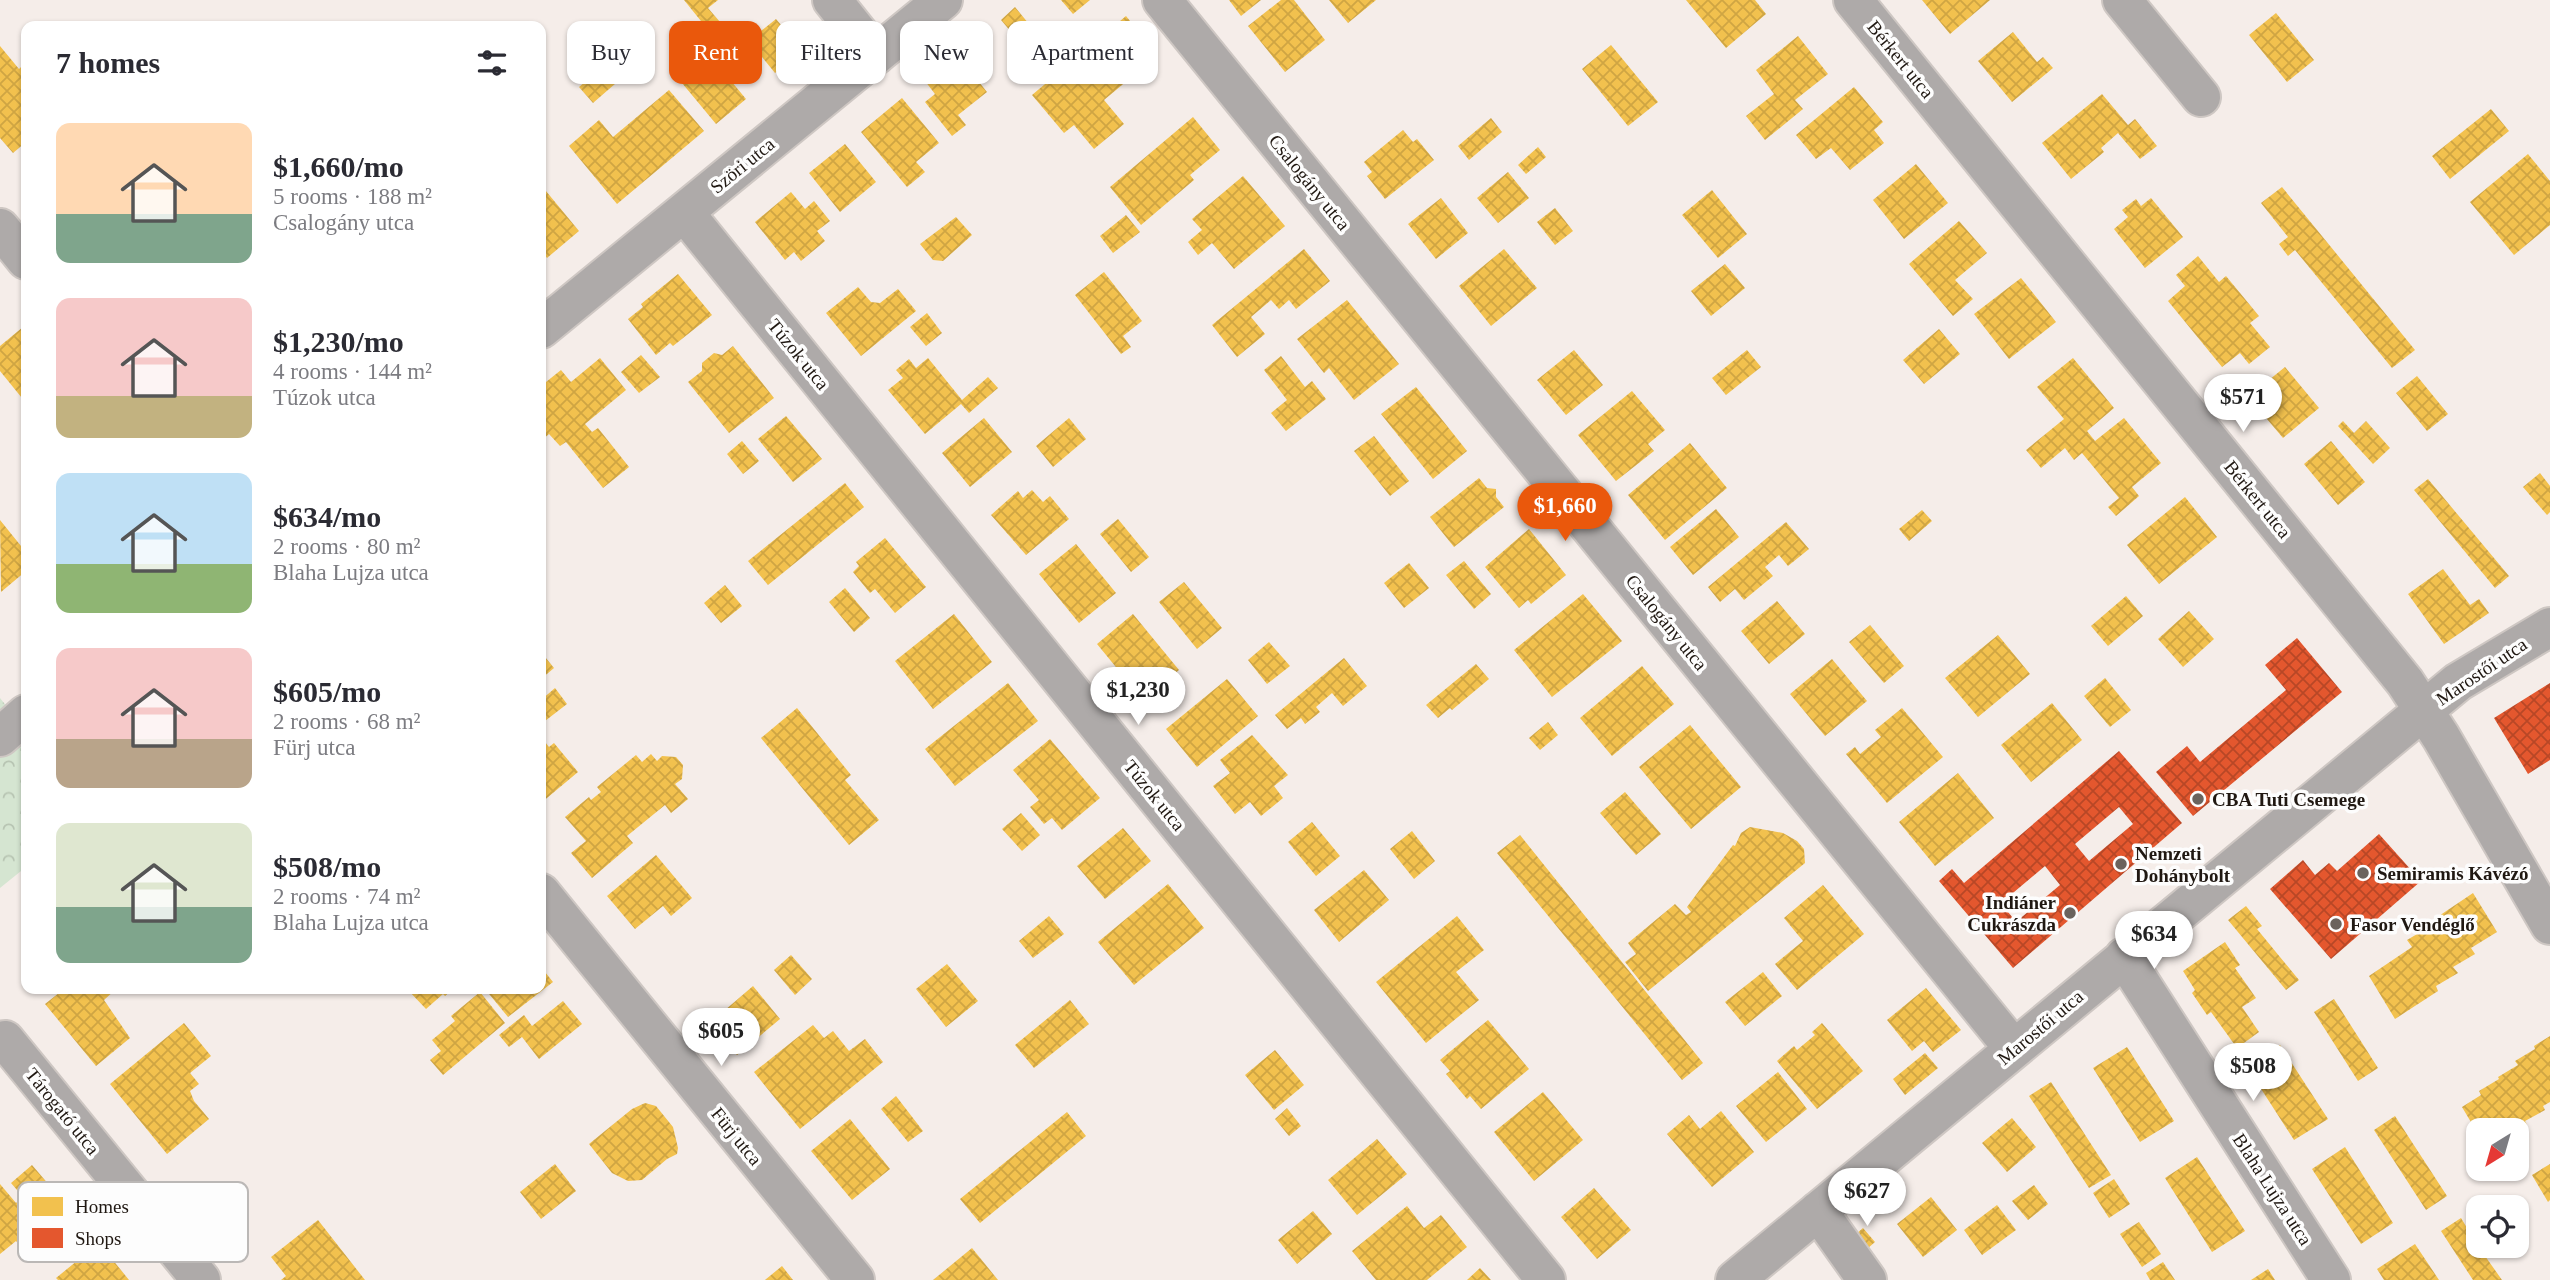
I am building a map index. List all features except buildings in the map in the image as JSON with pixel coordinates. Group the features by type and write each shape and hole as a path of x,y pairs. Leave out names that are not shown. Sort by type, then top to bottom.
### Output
{"street":[{"path":"832,0 849,21"},
{"name":"Szöri utca","path":"886,47 943,0"},
{"name":"Csalogány utca","path":"1162,0 2014,1049"},
{"name":"Bérkert utca","path":"1853,0 2405,682 2550,925"},
{"path":"2122,0 2201,97"},
{"name":"Szöri utca","path":"546,325 841,84"},
{"name":"Túzok utca","path":"684,212 1546,1280"},
{"path":"0,228 21,254"},
{"name":"Marostői utca","path":"1735,1280 2458,682 2550,627"},
{"name":"Fürj utca","path":"546,899 855,1280"},
{"name":"Blaha Lujza utca","path":"2124,957 2331,1280"},
{"name":"Tárogató utca","path":"5,1040 121,1182"},
{"path":"1818,1211 1867,1280"},
{"name":"Tárogató utca","path":"186,1262 201,1280"}],"green space":[{"path":"0,698 21,725 21,871 0,888"}],"place":[{"name":"CBA Tuti Csemege","path":"2198,799"},
{"name":"Nemzeti Dohánybolt","path":"2121,864"},
{"name":"Semiramis Kávézó","path":"2363,873"},
{"name":"Indiáner Cukrászda","path":"2070,913"},
{"name":"Fasor Vendéglő","path":"2336,924"}]}
